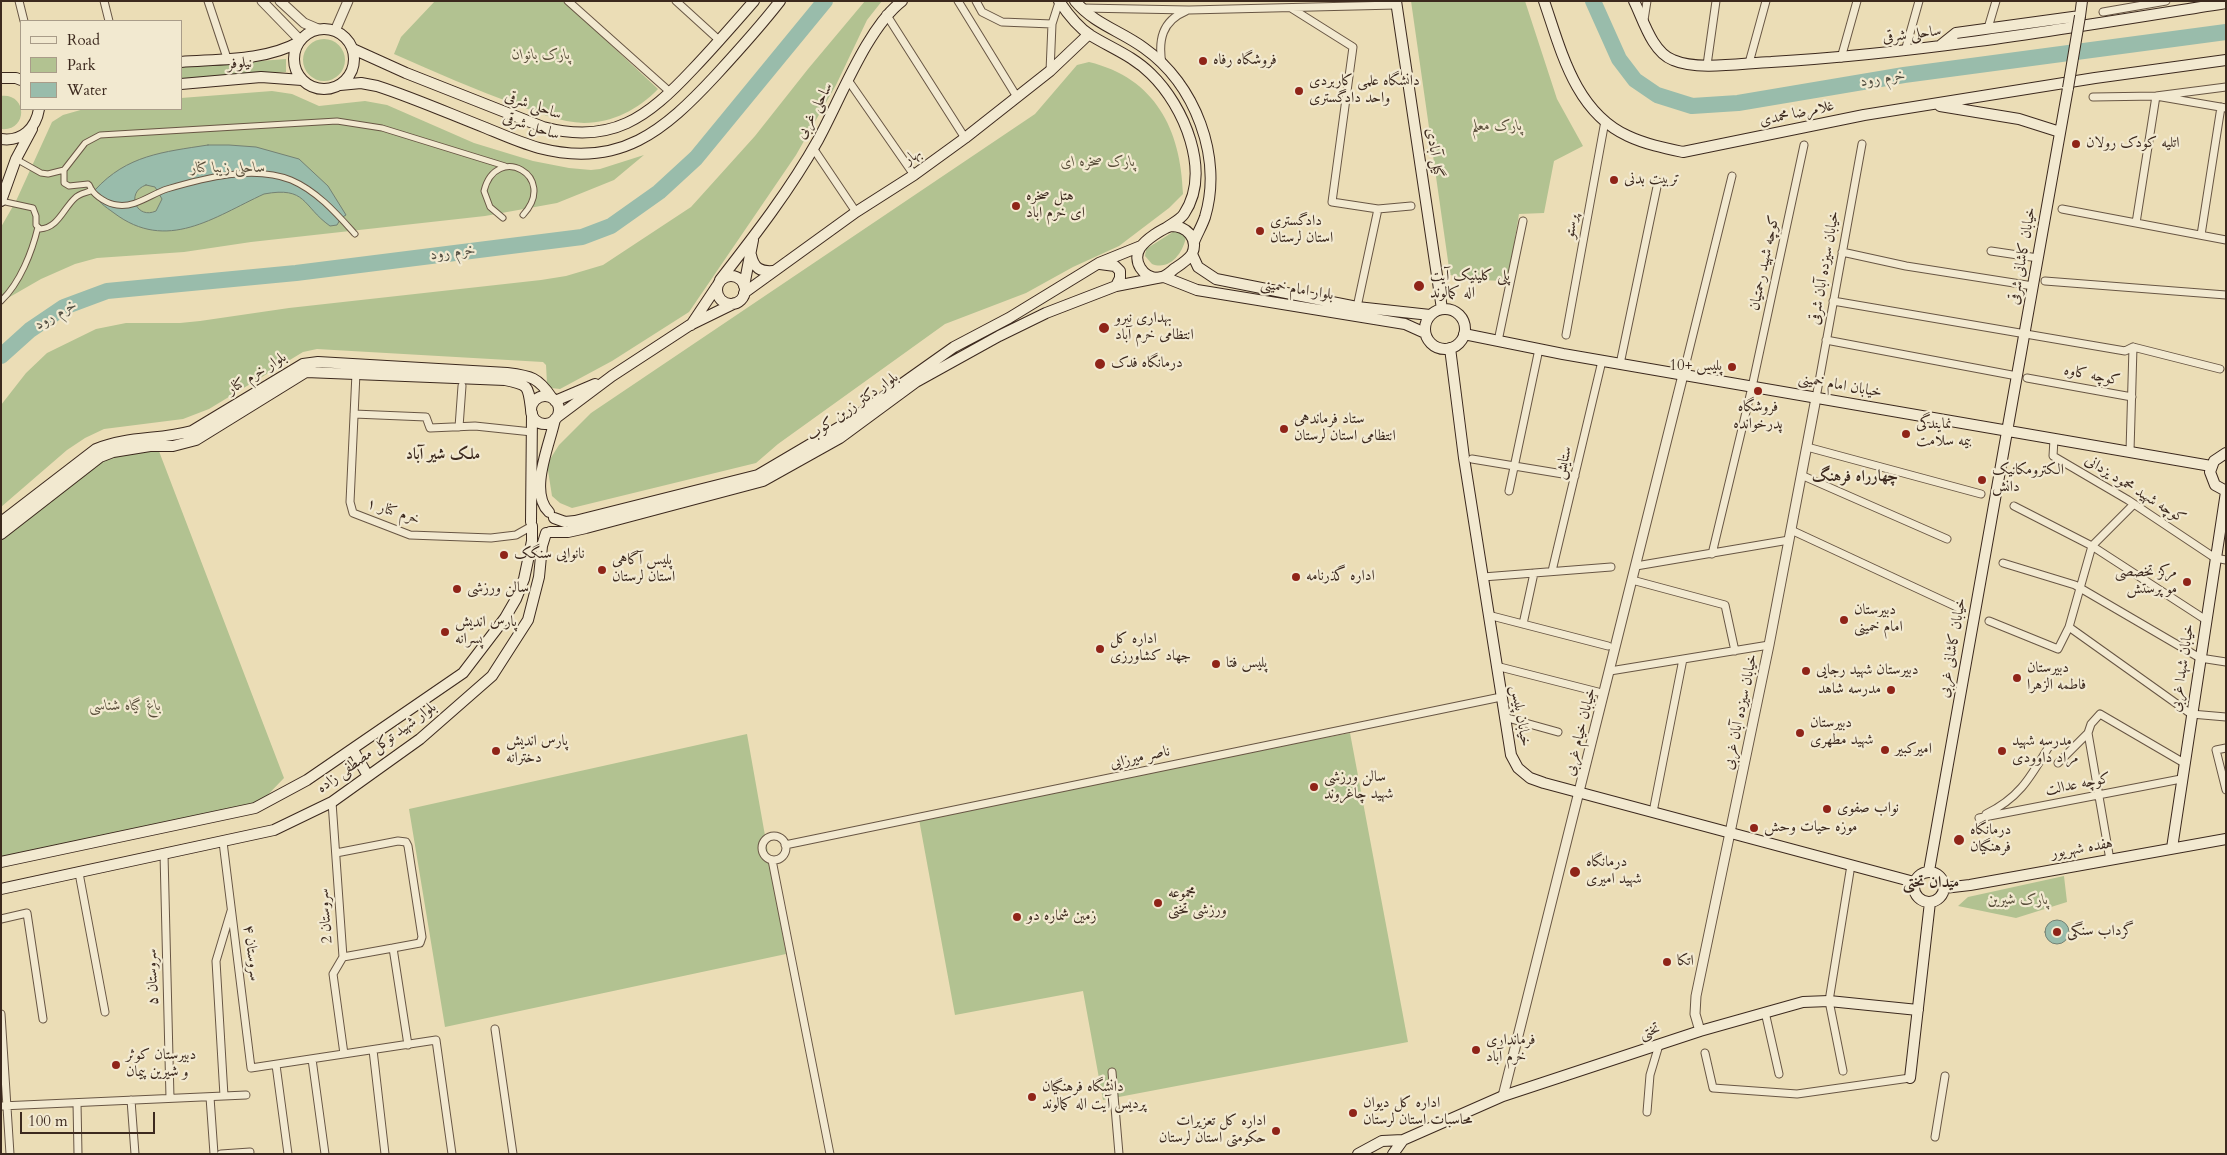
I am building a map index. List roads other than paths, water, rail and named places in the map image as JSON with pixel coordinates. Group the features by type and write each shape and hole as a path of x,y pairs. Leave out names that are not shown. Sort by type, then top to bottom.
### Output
{"main road":[{"name":"ساحلی شرقی","path":"353,49 523,120 563,132 602,131 622,125 654,108 720,41 754,1"},
{"name":"ساحل شرقی","path":"340,85 361,83 377,86 538,148 578,154 602,152 626,146 650,136 668,124 692,102 780,1"},
{"name":"غلامرضا محمدی","path":"1544,1 1570,77 1590,105 1605,121 1627,136 1655,146 1683,152 1864,115 2095,78 2226,60"},
{"name":"ساحلی شرقی","path":"1634,1 1661,52 1672,60 1706,65 1841,58 1939,47 2226,3"},
{"path":"1939,47 1956,33 2080,16 2082,1"},
{"name":"ساحلی غربی","path":"690,325 785,194 813,148 848,80 886,14 900,2"},
{"path":"1059,2 1089,34 1136,61 1152,74 1169,96 1186,132 1193,153 1195,171 1190,204 1182,216 1141,246 1137,258 1141,270 1151,277 1163,277 1192,254 1194,242 1205,217 1210,169 1208,146 1192,105 1181,86 1162,64 1145,48 1090,16 1078,5"},
{"name":"گیل آبادی","path":"1396,3 1442,309"},
{"name":"خیابان کاشانی شرقی","path":"2007,430 2080,16"},
{"path":"318,29 335,31 349,42 353,49 354,59 348,78 340,85 321,90 312,87 302,80 294,67 294,57 300,41 318,29"},
{"name":"بهار","path":"744,289 773,271 856,212 914,175 965,138 1050,71 1089,34"},
{"name":"نیلوفر","path":"182,62 285,50 300,41"},
{"path":"3,78 20,79"},
{"name":"نیلوفر","path":"182,84 261,78 302,80"},
{"path":"1929,105 2019,119 2060,132"},
{"path":"1,201 16,159 38,114"},
{"path":"1,139 16,138 32,129"},
{"path":"1166,228 1171,226 1183,228 1188,231 1194,242"},
{"path":"612,376 553,399 539,398 532,411 540,423 549,423 612,376 690,325 741,300 754,236"},
{"name":"بلوار دکتر زرین کوب","path":"551,515 565,522 575,521 758,475 848,422 954,347 1009,318 1099,264 1141,246"},
{"path":"750,252 757,268 763,272 773,271"},
{"name":"بلوار امام خمینی","path":"1192,254 1198,267 1216,280 1357,307 1430,315"},
{"path":"1099,264 1115,266 1120,271 1120,278 1116,286"},
{"path":"735,303 727,304 721,300 717,294 719,283 727,276 734,276 740,279 744,289"},
{"name":"بلوار امام خمینی","path":"1163,277 1197,290 1406,324 1425,333"},
{"name":"بلوار دکتر زرین کوب","path":"548,533 568,532 586,528 763,481 840,438 916,382 1046,313 1116,286 1163,277"},
{"path":"1442,309 1455,312 1460,316 1464,328 1464,334 1456,345 1450,348 1438,347 1428,339 1425,333 1427,320 1430,315 1442,309"},
{"name":"خیابان امام خمینی","path":"1464,334 1602,361 2211,466"},
{"name":"خیابان پلیس","path":"1450,348 1504,717 1511,756 1518,768 1530,778 1914,882"},
{"name":"بلوار خرم کنار","path":"1,522 96,449 111,443 149,437 172,437 192,432 303,364 318,362 507,373 534,378 542,383 553,399"},
{"name":"بلوار خرم کنار","path":"1,534 100,457 113,452 150,446 173,446 196,440 306,372 506,380 524,384 528,388 532,411"},
{"path":"551,515 538,512 531,524 539,533 548,533 554,526 551,515 541,501 540,483 558,409 553,399"},
{"name":"بلوار شهید توکل مصطفی زاده","path":"1,862 255,808 307,780 463,673 505,618 516,599 526,569 532,541 532,411"},
{"name":"خیابان کاشانی غربی","path":"1929,872 2007,430"},
{"path":"2226,453 2217,457 2211,466 2211,479 2215,485 2226,492"},
{"name":"خیابان شهدا غربی","path":"2172,848 2206,620 2221,559 2226,492"},
{"name":"بلوار شهید توکل مصطفی زاده","path":"1,890 274,830 332,802 420,739 492,676 528,620 539,577 542,546 548,533"},
{"path":"353,750 368,776"},
{"name":"هفده شهریور","path":"1944,888 2226,839"},
{"path":"1929,872 1939,876 1944,888 1941,896 1930,902 1920,900 1913,887 1914,882 1918,876 1929,872"},
{"path":"1910,1078 1930,902"},
{"name":"تختی","path":"1403,1140 1503,1096 1700,1031 1803,1002 1830,1001 1918,1010"},
{"path":"1358,1154 1382,1141 1403,1140"},
{"path":"1393,1154 1403,1140"}],"street":[{"path":"19,1 24,20"},
{"path":"104,1 109,20"},
{"path":"208,1 227,58"},
{"path":"262,1 300,41"},
{"path":"280,1 304,24 318,29"},
{"path":"335,31 348,1"},
{"path":"568,1 670,92"},
{"path":"676,1 720,41"},
{"path":"958,1 1018,97"},
{"path":"976,1 982,12 1002,22 1052,24"},
{"path":"1644,20 1647,1"},
{"path":"1706,65 1716,1"},
{"path":"1749,63 1766,1"},
{"path":"1841,58 1857,1"},
{"path":"1905,51 1919,1"},
{"path":"1988,28 1996,1"},
{"path":"2103,12 2126,5 2166,1"},
{"path":"1050,71 1052,24 1059,2"},
{"path":"1078,5 1189,10 1396,3"},
{"path":"1292,8 1352,47 1332,202 1378,209 1411,206"},
{"path":"1162,64 1161,46 1165,30 1175,16 1189,10"},
{"path":"886,14 965,138"},
{"path":"848,80 914,175"},
{"path":"2093,97 2156,96 2226,87"},
{"path":"2156,96 2224,107 2201,235"},
{"path":"2136,223 2156,96"},
{"path":"355,234 323,202 291,180 268,175 249,174 220,177 158,192 135,203 117,205 101,199 92,190 91,185 69,186 64,183 64,170 85,143 100,135 337,121 382,128 505,166"},
{"name":"پرستو","path":"1566,335 1605,121"},
{"name":"خیابان سیزده آبان شرقی","path":"1816,398 1862,144"},
{"name":"کوچه شهید رحمتیان","path":"1712,554 1752,387 1804,145"},
{"path":"813,148 856,212"},
{"path":"16,159 41,173 48,174 64,170"},
{"path":"503,218 490,206 484,192 492,174 498,168 505,166 516,167 532,180 534,201 523,216"},
{"path":"1683,375 1732,176"},
{"path":"1620,364 1658,182"},
{"path":"38,228 45,229 54,224 75,198 92,190"},
{"path":"1,201 33,208 38,228 27,259 15,282 1,301"},
{"path":"1357,307 1378,209"},
{"path":"2062,210 2226,240"},
{"path":"1498,341 1523,222"},
{"path":"1991,251 2038,258"},
{"path":"1842,252 1906,266 2033,286"},
{"path":"2045,281 2226,295"},
{"path":"1833,301 2125,351 2133,346 2220,369"},
{"path":"1826,340 2017,376"},
{"name":"کوچه کاوه","path":"2028,378 2132,397 2133,346"},
{"path":"1509,491 1539,349"},
{"name":"ستایش","path":"1552,572 1602,361"},
{"name":"خرم کنار ۱","path":"356,373 350,502 353,513 410,535 491,538 516,535 531,524"},
{"name":"خیابان خیام غربی","path":"1503,1096 1683,375"},
{"path":"459,427 462,386"},
{"path":"2130,451 2132,397"},
{"name":"خیابان سیزده آبان غربی","path":"1700,1031 1694,1014 1696,996 1769,645 1816,398"},
{"path":"354,414 426,418 430,428 475,426 532,432"},
{"name":"کوچه شهید محمود یزدانی","path":"2054,439 2052,456 2134,504 2221,559"},
{"path":"1807,447 1981,494"},
{"path":"1472,459 1575,476"},
{"path":"1802,475 1946,539"},
{"path":"1988,621 2058,649 2069,627 2089,544 2134,504"},
{"path":"2014,506 2089,544 2206,620"},
{"path":"1791,530 1959,608"},
{"path":"1636,566 1789,540"},
{"path":"2003,563 2079,587 2200,658 2226,662"},
{"path":"1482,577 1611,567"},
{"path":"1523,624 1534,573"},
{"path":"1632,580 1725,604 1735,651"},
{"path":"1488,615 1608,646"},
{"path":"2069,627 2191,714 2226,716"},
{"path":"1610,672 1769,645"},
{"path":"1653,812 1683,659"},
{"path":"1496,666 1598,692"},
{"name":"ناصر میرزایی","path":"785,845 1501,697"},
{"path":"2058,762 2088,732 2091,724 2100,714 2184,763"},
{"path":"1504,717 1558,732"},
{"path":"2088,732 2110,860"},
{"name":"کوچه عدالت","path":"2048,748 2028,781 2004,805 1980,818 2181,779"},
{"path":"2226,748 2216,750 2226,790"},
{"name":"سروستان 2","path":"332,802 343,957 333,974 344,1054"},
{"path":"772,860 782,856 785,845 778,837 770,837 764,841 763,853 772,860 830,1154"},
{"path":"336,853 398,840 406,842 422,937 420,943 343,957"},
{"name":"سروستان ۴","path":"223,842 251,1068 276,1065"},
{"name":"سروستان ۵","path":"164,854 170,1098"},
{"path":"1843,1071 1830,1001 1851,865"},
{"path":"79,873 105,1012"},
{"path":"224,1096 216,961 232,909"},
{"path":"1,918 27,914 42,1019"},
{"path":"393,948 408,1044"},
{"path":"1766,1012 1779,1074"},
{"path":"1,1014 5,1106 10,1154"},
{"path":"495,1029 513,1154"},
{"path":"288,1154 276,1065 436,1040 452,1154"},
{"path":"1647,1112 1650,1075 1659,1045"},
{"path":"372,1050 385,1154"},
{"path":"1706,1053 1714,1088 1797,1094 1910,1078"},
{"path":"312,1060 325,1154"},
{"path":"1112,1072 1119,1154"},
{"path":"1935,1137 1945,1076"},
{"path":"5,1106 246,1095"},
{"path":"210,1097 214,1154"},
{"path":"131,1100 135,1154"},
{"path":"77,1103 78,1154"},
{"path":"220,1154 250,1152"}],"water":[{"path":"208,145 256,147 299,159 328,186 346,215 341,218 337,225 330,226 296,195 278,192 264,194 209,221 190,227 172,231 153,230 134,225 114,213 101,203 95,194 95,190 107,178 133,162 161,153","holes":["146,185 155,187 162,199 156,211 143,212 136,204 136,193"]},
{"path":"2057,920 2066,923 2069,932 2066,941 2057,944 2048,941 2045,932 2048,923"}],"waterway":[{"name":"خرم رود","path":"1,356 30,330 64,307 107,291 296,273 582,237 611,226 659,192 696,158 825,1"},
{"name":"خرم رود","path":"1593,1 1619,59 1635,80 1657,95 1692,106 1738,103 1904,75 2226,32"}],"place":[{"name":"فروشگاه رفاه","path":"1203,61"},
{"name":"دانشگاه علمی کاربردی واحد دادگستری","path":"1299,91"},
{"name":"اتلیه کودک رولان","path":"2076,144"},
{"name":"تربیت بدنی","path":"1614,180"},
{"name":"هتل صخره ای خرم اباد","path":"1016,206"},
{"name":"دادگستری استان لرستان","path":"1260,231"},
{"name":"پلی کلینیک آیت اله کمالوند","path":"1419,286"},
{"name":"بهداری نیرو انتظامی خرم آباد","path":"1104,328"},
{"name":"درمانگاه فدک","path":"1100,364"},
{"name":"پلیس +10","path":"1732,367"},
{"name":"فروشگاه پدرخوانده","path":"1758,391"},
{"name":"ستاد فرماندهی انتظامی استان لرستان","path":"1284,429"},
{"name":"نمایندگی بیمه سلامت","path":"1906,434"},
{"name":"الکترومکانیک دانش","path":"1982,480"},
{"name":"نانوایی سنگک","path":"504,555"},
{"name":"پلیس آگاهی استان لرستان","path":"602,570"},
{"name":"اداره گذرنامه","path":"1296,577"},
{"name":"مرکز تخصصی مو پرستش","path":"2187,582"},
{"name":"سالن ورزشی","path":"457,589"},
{"name":"دبیرستان امام خمینی","path":"1844,620"},
{"name":"پارس اندیش پسرانه","path":"445,632"},
{"name":"اداره کل جهاد کشاورزی","path":"1100,649"},
{"name":"پلیس فتا","path":"1216,664"},
{"name":"دبیرستان شهید رجایی","path":"1806,671"},
{"name":"دبیرستان فاطمه الزهرا","path":"2017,678"},
{"name":"مدرسه شاهد","path":"1891,690"},
{"name":"دبیرستان شهید مطهری","path":"1800,733"},
{"name":"امیرکبیر","path":"1885,750"},
{"name":"پارس اندیش دخترانه","path":"496,751"},
{"name":"مدرسه شهید مراد داوودی","path":"2002,751"},
{"name":"سالن ورزشی شهید چاغروند","path":"1314,787"},
{"name":"نواب صفوی","path":"1827,809"},
{"name":"موزه حیات وحش","path":"1754,828"},
{"name":"درمانگاه فرهنگیان","path":"1959,840"},
{"name":"درمانگاه شهید امیری","path":"1575,872"},
{"name":"مجموعه ورزشی تختی","path":"1158,903"},
{"name":"زمین شماره دو","path":"1017,917"},
{"name":"گرداب سنگی","path":"2057,932"},
{"name":"اتکا","path":"1667,962"},
{"name":"فرمانداری خرم آباد","path":"1476,1050"},
{"name":"دبیرستان کوثر و شیرین پیمان","path":"116,1065"},
{"name":"دانشگاه فرهنگیان پردیس آیت اله کمالوند","path":"1032,1097"},
{"name":"اداره کل دیوان محاسبات استان لرستان","path":"1353,1113"},
{"name":"اداره کل تعزیرات حکومتی استان لرستان","path":"1276,1131"}],"district":[{"name":"ملک شیر آباد","path":"443,455"},
{"name":"چهارراه فرهنگ","path":"1855,477"},
{"name":"میدان تختی","path":"1931,883"}],"park label":[{"name":"پارک بانوان","path":"541,56"},
{"name":"پارک معلم","path":"1497,127"},
{"name":"پارک صخره ای","path":"1098,163"},
{"name":"ساحلی زیبا کنار","path":"228,169"},
{"name":"باغ گیاه شناسی","path":"125,707"},
{"name":"پارک شیرین","path":"2018,901"}]}
